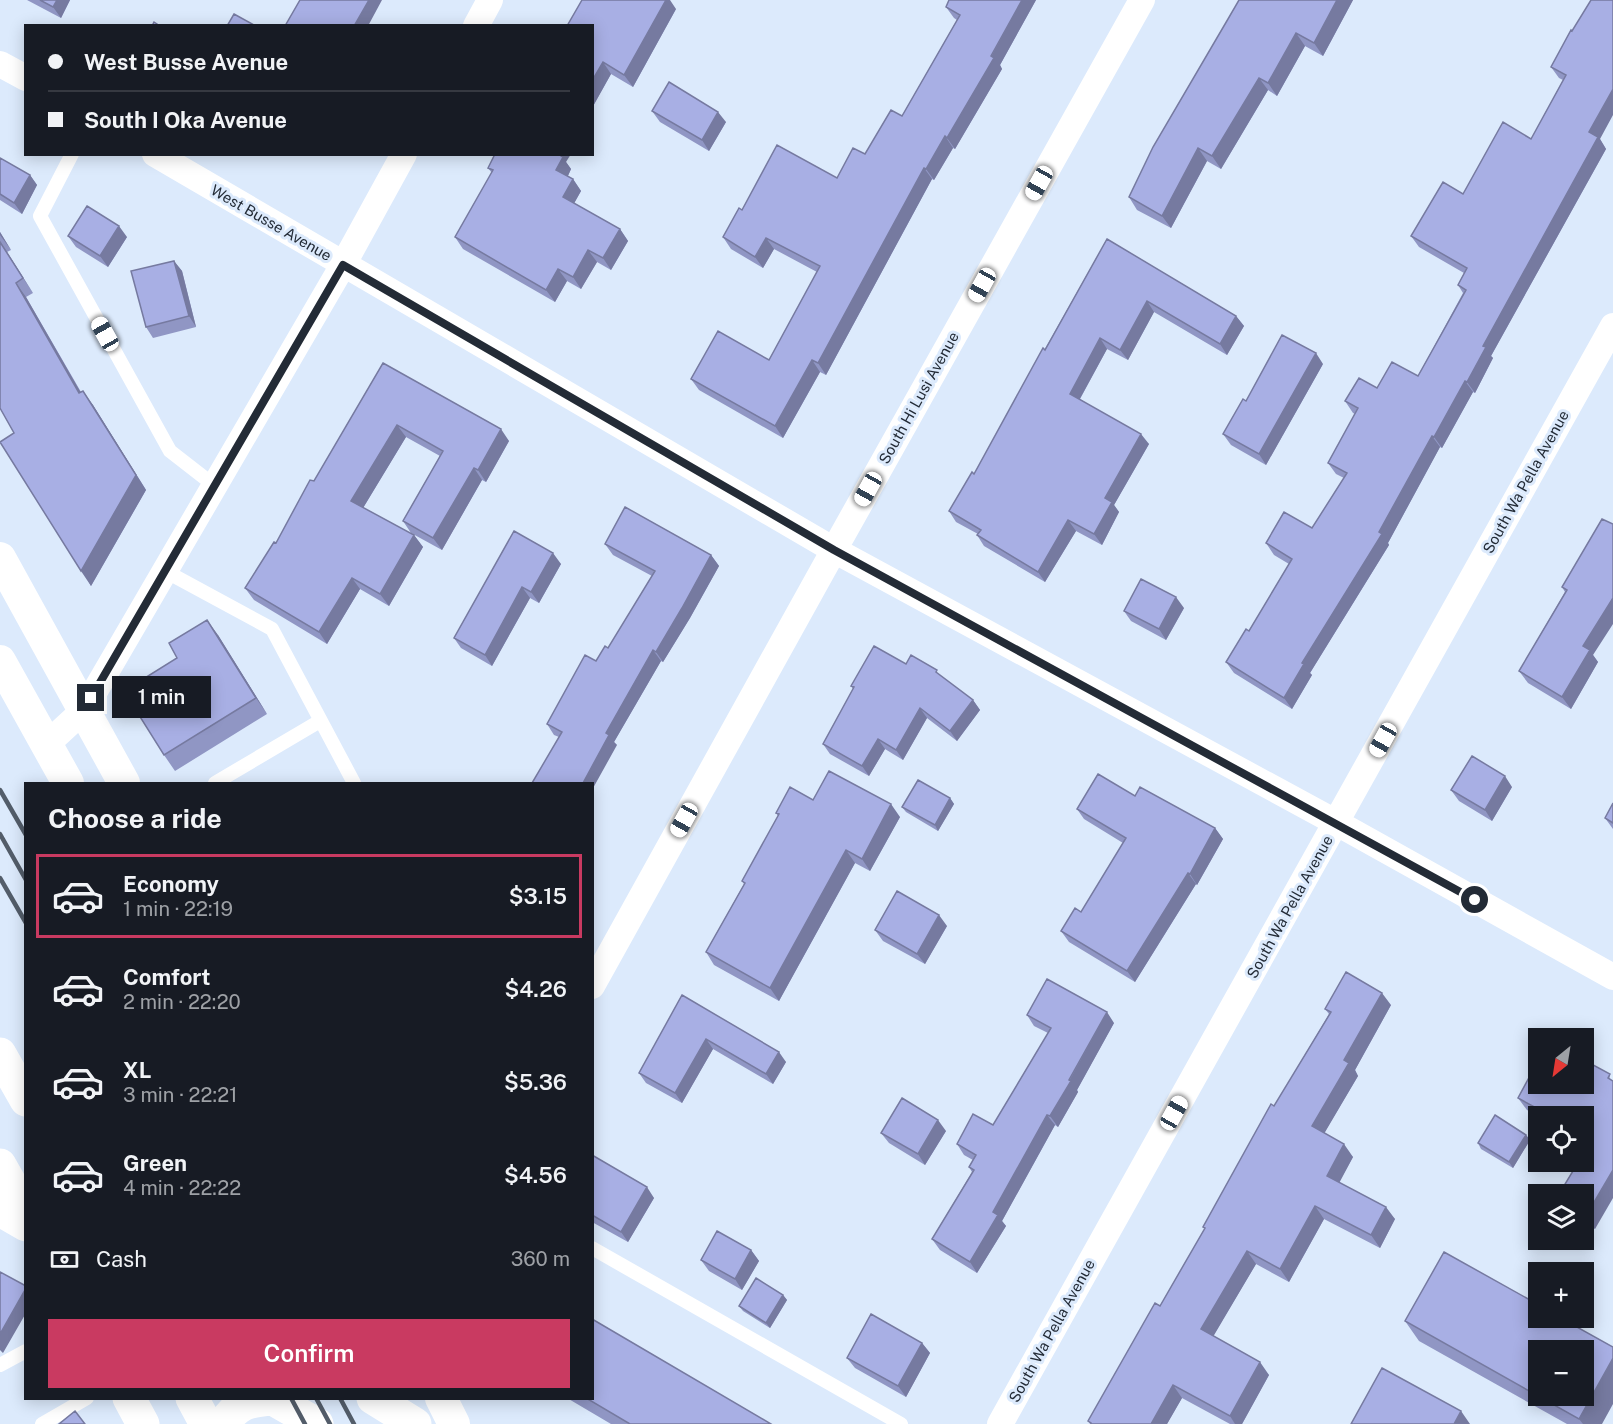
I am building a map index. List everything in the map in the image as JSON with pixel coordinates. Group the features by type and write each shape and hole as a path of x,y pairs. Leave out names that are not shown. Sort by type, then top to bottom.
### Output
{"main road":[{"path":"0,1054 24,1096"},
{"path":"0,1165 24,1207"},
{"path":"0,1210 24,1224"},
{"path":"130,1400 143,1424"},
{"path":"193,1400 206,1424"},
{"path":"224,1424 234,1410 248,1401 260,1400"},
{"path":"274,1400 317,1424"},
{"path":"376,1400 414,1424"}],"street":[{"path":"477,24 490,0"},
{"name":"South Hi Lusi Avenue","path":"594,982 1142,0"},
{"path":"0,63 24,77"},
{"name":"West Busse Avenue","path":"158,156 834,550 1337,823 1613,977"},
{"path":"46,746 84,710 343,265 403,156"},
{"name":"South Wa Pella Avenue","path":"1000,1424 1613,326"},
{"path":"0,558 123,782"},
{"path":"0,661 67,782"},
{"path":"442,1400 454,1424"}],"lane":[{"path":"71,156 40,216 170,451 215,486"},
{"path":"165,571 272,629 353,782"},
{"path":"217,782 320,722"},
{"path":"594,1249 901,1424"},
{"path":"0,1365 24,1352"},
{"path":"42,1424 84,1400"}],"building":[{"path":"40,0 57,0 53,7"},
{"path":"300,0 369,0 355,24 286,24"},
{"path":"582,0 666,0 624,75 603,62 594,78 594,24 568,24"},
{"path":"949,0 1022,0 991,56 994,58 947,138 945,136 926,169 924,168 818,363 812,360 775,426 691,379 718,331 769,360 820,266 766,238 755,257 723,237 739,208 742,210 777,145 837,178 853,148 865,154 891,110 902,116 960,15 946,7"},
{"path":"1239,0 1337,0 1314,43 1296,33 1268,83 1259,78 1212,156 1198,148 1162,216 1129,197 1153,147"},
{"path":"1591,0 1613,0 1613,89 1589,132 1598,137 1483,346 1486,347 1467,382 1465,381 1434,437 1432,436 1379,532 1382,534 1302,663 1304,664 1284,698 1226,662 1246,629 1249,631 1292,559 1266,543 1284,512 1312,528 1347,473 1328,463 1358,408 1345,401 1359,378 1377,388 1392,362 1418,376 1466,290 1458,285 1467,268 1411,236 1443,182 1463,194 1503,122 1531,139 1566,75 1551,67"},
{"path":"234,14 252,24 228,24"},
{"path":"669,82 718,112 702,140 652,111"},
{"path":"494,156 563,157 556,170 573,179 563,197 620,229 603,258 588,250 573,277 558,269 546,290 455,237 493,170 488,168"},
{"path":"0,158 30,175 14,203 0,194"},
{"path":"87,206 119,226 100,256 68,236"},
{"path":"1107,239 1236,316 1220,344 1147,301 1120,350 1100,338 1070,394 1141,434 1105,498 1112,502 1094,534 1068,520 1038,572 977,535 981,530 949,511 972,472 974,474 1043,348 1045,350"},
{"path":"0,242 23,278 16,283 79,393 83,391 136,475 81,571 0,442 14,433 0,408"},
{"path":"174,261 189,316 146,327 131,271"},
{"path":"1282,335 1316,353 1259,454 1223,434 1243,399 1246,401"},
{"path":"383,363 501,429 478,470 474,468 433,538 403,521 443,451 397,425 351,501 414,535 380,594 352,578 319,632 245,588 274,542 276,543 310,480 314,481"},
{"path":"625,507 711,555 682,608 656,652 653,650 606,733 609,735 584,782 533,782 562,732 547,724 585,655 596,661 605,646 608,648 655,571 605,544"},
{"path":"1602,519 1613,524 1613,598 1583,646 1590,650 1562,697 1519,671 1567,590 1562,587"},
{"path":"514,531 553,553 531,592 522,587 485,655 454,638"},
{"path":"1141,579 1176,597 1159,629 1124,611"},
{"path":"207,620 256,698 164,755 132,704 149,694 140,681 177,658 169,643"},
{"path":"874,646 906,664 911,655 937,670 936,672 973,700 950,731 920,708 896,750 878,739 862,766 823,744 854,687 851,686"},
{"path":"1472,756 1505,776 1485,810 1451,790"},
{"path":"829,771 891,804 862,859 846,850 770,988 706,952 745,883 742,881 779,814 776,813 790,787 813,800"},
{"path":"1098,774 1135,796 1140,787 1215,828 1190,874 1188,873 1127,971 1061,931 1075,908 1081,912 1126,838 1077,809"},
{"path":"918,780 950,798 935,825 902,807"},
{"path":"1613,803 1613,823 1605,818"},
{"path":"897,891 939,915 917,954 875,930"},
{"path":"1346,972 1382,993 1344,1060 1349,1063 1312,1126 1344,1144 1327,1176 1386,1207 1371,1235 1315,1206 1280,1269 1247,1251 1201,1329 1260,1362 1230,1416 1173,1385 1151,1424 1091,1424 1088,1421 1155,1303 1160,1306 1205,1228 1203,1227 1271,1104 1274,1106 1331,1012 1325,1009"},
{"path":"1047,979 1107,1012 1069,1080 1071,1081 1050,1116 1047,1115 993,1212 998,1215 970,1262 932,1239 974,1170 969,1167 976,1155 957,1144 973,1114 993,1125 1051,1028 1027,1015"},
{"path":"682,995 779,1052 766,1074 706,1039 675,1093 639,1073"},
{"path":"1594,1065 1610,1074 1608,1078 1613,1081 1613,1170 1594,1202 1594,1184 1565,1184 1572,1172 1594,1172 1594,1106 1533,1106 1518,1098 1528,1079 1528,1094 1594,1094"},
{"path":"902,1098 938,1120 918,1154 881,1133"},
{"path":"1495,1115 1526,1135 1509,1162 1478,1143"},
{"path":"594,1156 647,1187 621,1232 594,1216"},
{"path":"717,1231 751,1250 735,1279 701,1260"},
{"path":"1444,1252 1528,1299 1528,1328 1579,1328 1613,1347 1613,1358 1594,1392 1594,1340 1528,1340 1528,1390 1405,1321"},
{"path":"0,1272 24,1285 24,1292 0,1334"},
{"path":"756,1278 783,1295 766,1323 739,1306"},
{"path":"871,1314 922,1343 898,1386 847,1358"},
{"path":"594,1320 771,1424 630,1424 589,1400 594,1400"},
{"path":"1382,1368 1461,1411 1454,1424 1351,1424"},
{"path":"1556,1406 1586,1406 1579,1419"},
{"path":"75,1411 85,1424 59,1424"}],"railway":[{"path":"0,790 24,832"},
{"path":"0,834 24,876"},
{"path":"0,878 24,920"},
{"path":"292,1400 305,1424"},
{"path":"317,1400 330,1424"},
{"path":"341,1400 354,1424"}],"route":[{"path":"91,698 343,265 834,550 1475,900"}]}
